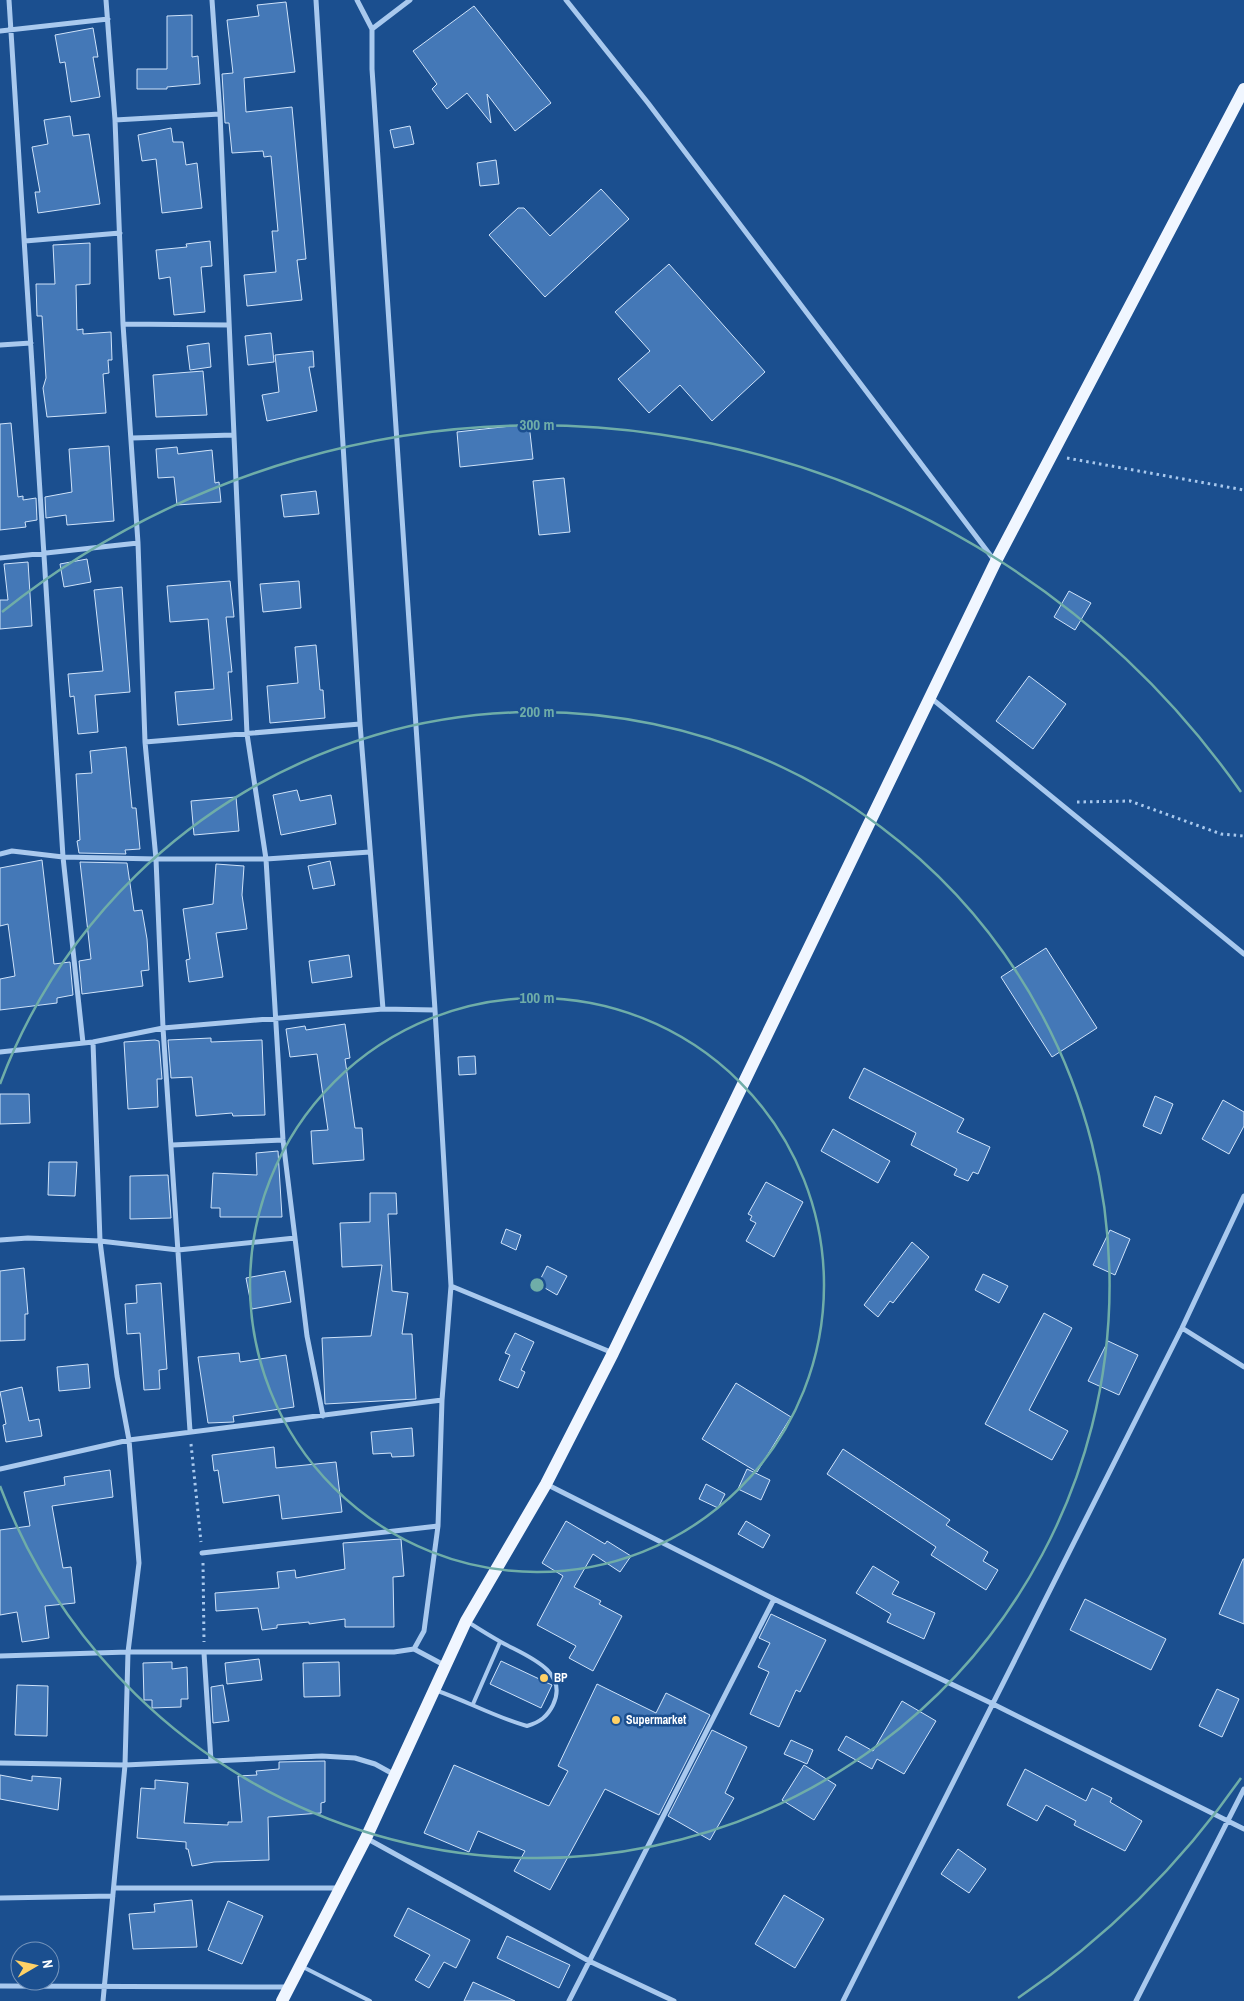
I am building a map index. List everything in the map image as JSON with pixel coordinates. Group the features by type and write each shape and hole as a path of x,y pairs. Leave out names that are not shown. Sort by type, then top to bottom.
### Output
{"main road":[{"path":"282,2001 299,1964 366,1838 444,1665 466,1621 546,1484 614,1353 929,696 996,561 1244,89"}],"street":[{"path":"9,0 63,857 83,1043"},
{"path":"106,0 115,120 123,324 138,543 145,742 156,859 163,1028 190,1431"},
{"path":"212,0 220,114 247,734 266,859 283,1140 307,1336 322,1416"},
{"path":"316,0 360,724 382,1010"},
{"path":"357,0 372,29 375,108 435,1010 451,1286 442,1400 438,1526 424,1632 414,1649"},
{"path":"372,29 410,0"},
{"path":"566,0 648,103 996,561"},
{"path":"0,31 108,18"},
{"path":"115,120 220,114"},
{"path":"25,241 120,233"},
{"path":"123,324 228,325"},
{"path":"0,345 31,343"},
{"path":"132,438 233,434"},
{"path":"0,558 138,543"},
{"path":"929,696 1244,954"},
{"path":"145,742 360,724"},
{"path":"0,854 12,851 63,857 266,859 370,852"},
{"path":"0,1052 93,1042 163,1028 382,1010 435,1010"},
{"path":"93,1042 100,1241 117,1376 129,1440 139,1563 128,1652 125,1765 103,2001"},
{"path":"172,1145 283,1140"},
{"path":"844,2001 1182,1328 1244,1196"},
{"path":"0,1240 28,1238 100,1241 178,1250 295,1238"},
{"path":"451,1286 614,1353"},
{"path":"1182,1328 1244,1367"},
{"path":"0,1469 129,1440 442,1400"},
{"path":"546,1484 774,1599 993,1704 1244,1830"},
{"path":"202,1553 438,1526"},
{"path":"569,2001 774,1599"},
{"path":"0,1656 128,1652 394,1652 414,1649 444,1665"},
{"path":"204,1653 211,1761"},
{"path":"0,1763 125,1765 322,1756 355,1758 375,1764 396,1775"},
{"path":"1136,2001 1244,1789"},
{"path":"366,1838 590,1961 674,2001"},
{"path":"114,1888 340,1888"},
{"path":"0,1898 113,1896"},
{"path":"0,1986 289,1987"}],"lane":[{"path":"433,1690 473,1704 499,1718 527,1726 543,1719 554,1703 557,1684 552,1674 538,1662 466,1621"},
{"path":"473,1704 500,1642"},
{"path":"299,1964 370,2001"}],"path":[{"path":"1052,456 1244,490"},
{"path":"1059,802 1130,801 1221,834 1244,836"}],"building":[{"path":"286,2 295,72 244,78 246,112 292,107 306,259 297,260 302,300 247,306 244,275 276,272 272,231 278,231 271,156 264,157 263,151 232,153 229,123 225,123 222,74 233,73 227,20 259,16 257,5"},
{"path":"474,6 551,103 515,131 487,94 491,123 467,93 447,109 432,89 437,84 413,51"},
{"path":"192,15 192,57 198,56 200,84 167,87 167,89 137,89 137,69 167,69 167,16"},
{"path":"93,28 98,57 93,57 100,97 71,102 65,62 60,63 55,35"},
{"path":"70,116 73,136 89,134 100,204 38,213 35,192 40,192 32,147 48,144 44,120"},
{"path":"410,126 414,144 394,148 390,130"},
{"path":"171,128 173,142 183,142 186,165 197,163 202,208 162,213 156,159 142,161 138,135"},
{"path":"496,160 499,184 480,186 477,163"},
{"path":"601,189 629,219 545,297 489,235 518,208 524,208 550,236"},
{"path":"210,241 212,266 201,267 205,312 174,315 170,277 159,279 156,250 187,247 186,244"},
{"path":"90,243 90,284 76,285 77,330 83,329 83,334 111,332 112,360 108,360 109,373 103,374 106,413 47,417 43,388 46,378 42,316 37,316 36,284 55,284 53,245"},
{"path":"669,264 765,372 712,421 680,385 649,413 618,379 650,351 615,312"},
{"path":"271,333 274,362 248,365 245,336"},
{"path":"209,343 211,367 190,370 187,346"},
{"path":"313,351 314,367 309,367 317,411 267,421 262,395 279,392 275,355"},
{"path":"203,371 207,415 156,417 153,375"},
{"path":"11,423 18,497 23,496 23,500 36,498 37,520 25,522 26,527 0,530 0,424"},
{"path":"529,424 533,459 460,467 457,432"},
{"path":"109,446 114,521 67,525 66,515 46,518 45,497 72,492 69,449"},
{"path":"177,447 178,454 212,450 215,483 219,482 221,502 177,505 174,477 158,478 156,449"},
{"path":"564,478 570,532 539,535 533,481"},
{"path":"316,491 319,514 284,517 281,495"},
{"path":"87,559 91,582 64,587 60,564"},
{"path":"28,562 32,626 0,629 0,600 8,600 4,564"},
{"path":"230,581 234,617 226,617 232,672 228,672 232,720 178,725 175,692 214,689 208,619 170,622 167,586"},
{"path":"299,581 301,608 263,612 260,584"},
{"path":"122,587 130,692 95,695 98,732 78,734 74,696 70,697 68,674 103,671 94,590"},
{"path":"1069,591 1091,603 1075,630 1054,617"},
{"path":"316,645 320,690 323,690 325,718 270,723 267,686 298,683 295,647"},
{"path":"1029,676 1066,704 1033,749 996,721"},
{"path":"126,747 132,808 136,808 140,849 125,850 126,854 79,853 77,841 80,840 76,774 92,773 90,751"},
{"path":"297,790 300,801 331,795 336,824 281,835 273,795"},
{"path":"236,797 239,831 194,835 191,801"},
{"path":"42,860 54,964 70,962 73,995 57,998 57,1003 0,1010 0,979 15,976 8,924 0,926 0,868"},
{"path":"330,861 335,885 313,889 308,866"},
{"path":"80,862 127,863 134,911 142,910 147,939 149,970 141,971 143,986 82,994 79,961 91,959"},
{"path":"216,864 244,866 242,895 247,929 216,933 223,977 189,982 186,960 190,959 183,909 213,904"},
{"path":"1046,948 1097,1028 1052,1057 1001,977"},
{"path":"349,955 352,977 312,983 309,961"},
{"path":"345,1024 350,1058 345,1059 355,1128 362,1128 364,1160 313,1164 311,1131 328,1130 317,1054 290,1057 286,1029 305,1026 306,1030"},
{"path":"211,1038 211,1042 262,1040 265,1115 233,1116 232,1113 196,1116 192,1077 171,1078 168,1040"},
{"path":"159,1041 162,1079 157,1079 158,1107 128,1109 124,1042"},
{"path":"475,1056 476,1074 459,1075 458,1057"},
{"path":"864,1068 964,1119 957,1132 990,1147 978,1174 973,1172 968,1181 954,1175 957,1169 911,1145 916,1133 849,1098"},
{"path":"0,1094 29,1094 30,1123 0,1124"},
{"path":"1155,1096 1173,1104 1161,1134 1143,1126"},
{"path":"1223,1100 1244,1112 1244,1126 1229,1154 1202,1139"},
{"path":"833,1129 890,1161 878,1183 821,1151"},
{"path":"278,1151 282,1217 220,1217 220,1208 211,1208 213,1173 257,1175 256,1153"},
{"path":"49,1162 77,1162 75,1196 48,1195"},
{"path":"168,1175 171,1218 130,1219 130,1176"},
{"path":"766,1182 803,1202 774,1257 746,1241 756,1223 750,1220 752,1216 748,1214"},
{"path":"370,1193 396,1193 397,1214 388,1214 392,1291 408,1293 402,1334 412,1334 416,1399 325,1404 322,1338 371,1336 382,1265 342,1267 340,1223 370,1222"},
{"path":"506,1229 521,1235 516,1250 501,1243"},
{"path":"1110,1230 1130,1239 1115,1275 1093,1265"},
{"path":"912,1242 929,1257 893,1303 890,1301 878,1317 864,1305"},
{"path":"547,1266 567,1276 557,1295 538,1284"},
{"path":"24,1268 28,1314 25,1314 25,1340 0,1341 0,1271"},
{"path":"285,1271 291,1302 252,1309 246,1278"},
{"path":"983,1274 1008,1286 999,1303 975,1290"},
{"path":"161,1283 167,1369 159,1370 160,1389 144,1390 140,1333 127,1334 125,1304 137,1303 136,1285"},
{"path":"1044,1313 1072,1328 1029,1410 1068,1431 1052,1460 985,1424"},
{"path":"515,1333 534,1342 521,1370 525,1372 518,1388 499,1380 510,1355 505,1353"},
{"path":"1108,1341 1138,1355 1119,1395 1088,1381"},
{"path":"239,1353 240,1362 286,1355 294,1407 233,1416 234,1422 208,1423 198,1357"},
{"path":"88,1364 90,1388 59,1391 57,1367"},
{"path":"736,1383 791,1417 757,1472 702,1439"},
{"path":"22,1387 29,1421 39,1419 42,1436 6,1442 3,1425 6,1424 0,1392"},
{"path":"412,1428 414,1456 392,1457 391,1453 373,1454 371,1432"},
{"path":"274,1447 276,1468 336,1462 342,1512 282,1519 279,1495 223,1503 218,1470 214,1471 212,1455"},
{"path":"843,1449 950,1520 946,1525 988,1552 983,1561 998,1570 986,1590 931,1555 936,1547 827,1474"},
{"path":"747,1469 770,1480 761,1500 738,1489"},
{"path":"110,1470 113,1497 52,1506 63,1568 71,1567 75,1603 45,1606 49,1638 22,1642 17,1612 0,1615 0,1530 30,1526 24,1492 65,1485 64,1477"},
{"path":"706,1484 725,1494 718,1508 699,1499"},
{"path":"566,1521 605,1544 607,1541 631,1556 620,1572 593,1554 574,1587 601,1601 599,1604 622,1616 593,1671 569,1658 576,1646 537,1625 563,1576 542,1563"},
{"path":"746,1521 770,1535 763,1548 738,1534"},
{"path":"401,1539 404,1576 393,1577 394,1627 345,1627 345,1619 309,1624 309,1622 277,1625 277,1628 262,1630 258,1608 216,1611 215,1593 279,1588 277,1572 295,1570 296,1578 345,1569 343,1543"},
{"path":"1244,1559 1244,1624 1219,1614"},
{"path":"873,1566 899,1582 892,1594 935,1613 924,1639 887,1622 891,1614 856,1593"},
{"path":"1085,1599 1166,1639 1151,1670 1070,1630"},
{"path":"771,1614 826,1640 800,1692 796,1690 779,1727 750,1714 769,1672 758,1667 770,1643 759,1638"},
{"path":"259,1659 262,1680 227,1684 225,1663"},
{"path":"501,1661 552,1685 541,1708 490,1684"},
{"path":"172,1662 172,1669 187,1667 188,1699 181,1699 181,1707 152,1708 152,1700 144,1700 143,1663"},
{"path":"339,1662 340,1696 304,1697 303,1663"},
{"path":"597,1684 656,1713 666,1693 710,1715 659,1815 605,1789 550,1890 514,1871 525,1851 478,1831 469,1852 424,1833 454,1765 549,1806 568,1771 558,1766"},
{"path":"17,1685 48,1686 47,1736 15,1735"},
{"path":"223,1685 229,1721 213,1723 211,1687"},
{"path":"1217,1689 1239,1699 1222,1737 1199,1726"},
{"path":"902,1701 936,1721 904,1774 877,1759 872,1769 838,1750 846,1736 873,1751"},
{"path":"712,1730 747,1747 725,1793 734,1798 710,1840 668,1816"},
{"path":"791,1740 813,1750 807,1764 784,1754"},
{"path":"325,1761 325,1802 321,1803 321,1813 268,1817 269,1860 214,1862 192,1866 188,1849 186,1849 186,1842 137,1838 141,1788 155,1789 155,1780 188,1783 184,1823 228,1825 228,1822 242,1822 238,1776 257,1775 256,1771 279,1769 279,1762"},
{"path":"804,1765 836,1785 814,1820 782,1800"},
{"path":"1025,1769 1086,1801 1092,1788 1112,1798 1110,1802 1142,1821 1125,1851 1074,1825 1076,1821 1046,1805 1037,1821 1007,1805"},
{"path":"0,1775 32,1781 32,1776 61,1778 58,1810 0,1799"},
{"path":"958,1849 986,1869 969,1893 941,1874"},
{"path":"784,1895 824,1919 795,1968 755,1944"},
{"path":"192,1900 197,1947 133,1949 129,1914 155,1912 154,1904"},
{"path":"228,1901 263,1916 242,1964 208,1950"},
{"path":"408,1908 470,1940 456,1968 444,1962 429,1988 415,1980 430,1955 394,1936"},
{"path":"507,1936 570,1965 559,1988 497,1958"},
{"path":"473,1982 515,2001 464,2001"}],"place":[{"name":"BP","path":"544,1678"},
{"name":"Supermarket","path":"616,1720"}]}
